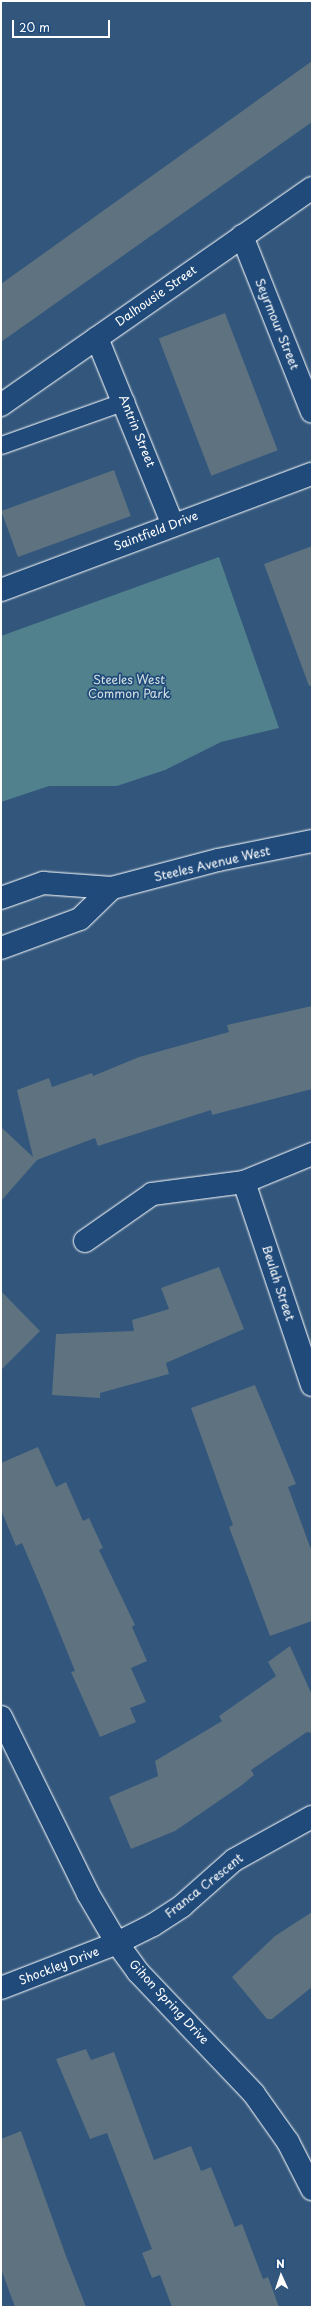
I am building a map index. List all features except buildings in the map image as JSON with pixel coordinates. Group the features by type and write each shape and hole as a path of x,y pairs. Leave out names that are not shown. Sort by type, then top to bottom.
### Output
{"street":[{"name":"Dalhousie Street","path":"1,405 312,188"},
{"name":"Seyrmour Street","path":"242,236 312,412"},
{"name":"Antrin Street","path":"97,338 125,400 173,525"},
{"name":"Saintfield Drive","path":"1,590 312,474"},
{"name":"Steeles Avenue West","path":"1,898 43,883 112,888 218,860 312,841"},
{"name":"Steeles Avenue West","path":"1,948 80,919 112,888"},
{"path":"85,1241 152,1194 244,1182 312,1154"},
{"name":"Beulah Street","path":"244,1182 312,1385"},
{"name":"Gihon Spring Drive","path":"1,1717 88,1894 117,1943 138,1972 254,2094 288,2142 312,2189"},
{"name":"Franca Crescent","path":"117,1943 182,1906 234,1860 312,1817"},
{"name":"Shockley Drive","path":"1,1988 117,1943"}],"lane":[{"path":"1,445 125,400"}],"green space":[{"name":"Steeles West Common Park","path":"219,557 279,728 221,742 165,770 117,786 49,786 1,802 1,636"}]}
